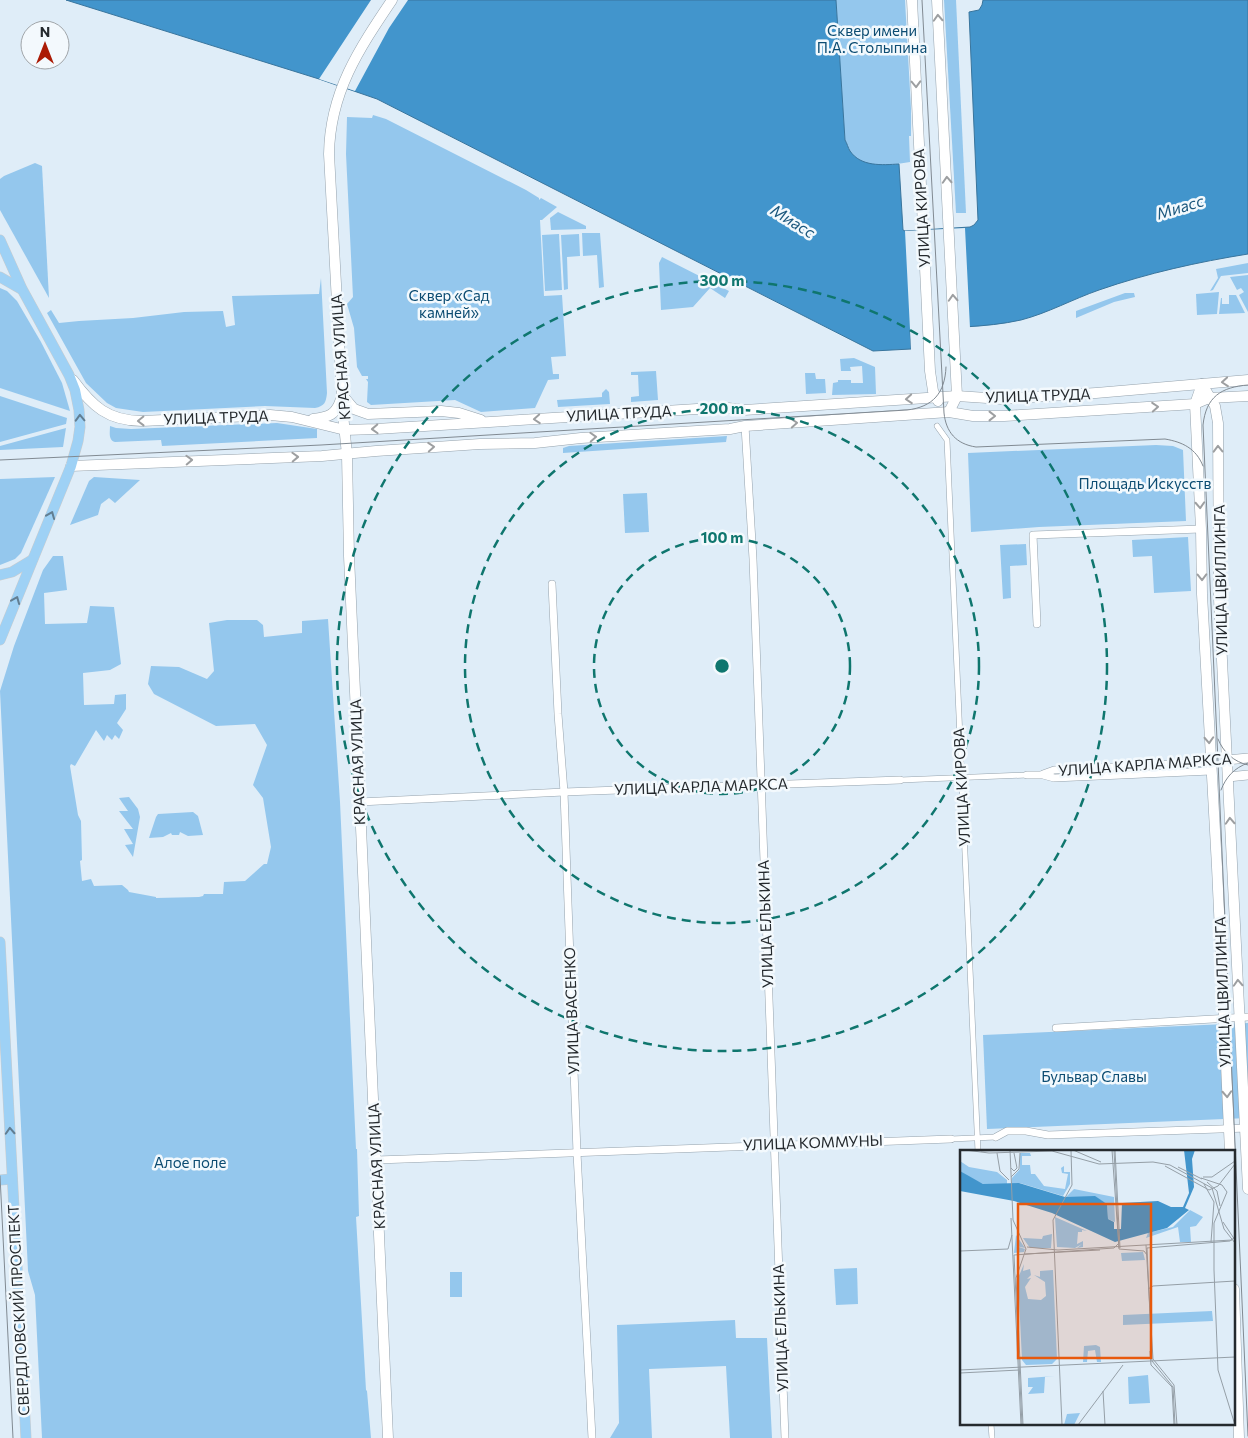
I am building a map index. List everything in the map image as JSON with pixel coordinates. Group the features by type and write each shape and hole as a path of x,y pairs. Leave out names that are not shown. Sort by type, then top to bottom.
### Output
{"main road":[{"name":"КРАСНАЯ УЛИЦА","path":"388,1438 377,1160 359,802 346,430 329,154 332,124 342,88 355,58 392,0"},
{"name":"УЛИЦА КИРОВА","path":"912,0 929,348 933,391 946,412 957,396 937,0"},
{"path":"0,240 22,289 69,375 78,400 80,424 78,441 71,466 0,640"},
{"path":"0,277 22,289"},
{"name":"УЛИЦА ТРУДА","path":"69,375 98,409 108,415 125,420 142,421 263,415 292,417 346,430 728,408 744,410 957,396 1002,399 1248,380"},
{"name":"УЛИЦА ЦВИЛЛИНГА","path":"1202,384 1215,406 1218,423 1219,599 1228,777 1244,1017 1248,1189"},
{"name":"УЛИЦА ЦВИЛЛИНГА","path":"1202,384 1194,404 1230,1150"},
{"path":"292,417 314,419 328,416 337,410 343,396 354,408 368,414 441,411 459,413 489,422"},
{"name":"УЛИЦА ТРУДА","path":"71,466 347,455 376,451 480,444 535,443 581,438 730,429 745,426 946,412 973,416 1004,416 1194,404 1210,398 1248,396"},
{"name":"УЛИЦА ЕЛЬКИНА","path":"744,410 745,426"},
{"path":"0,575 12,572 32,560"},
{"name":"УЛИЦА КАРЛА МАРКСА","path":"1211,766 1227,760"},
{"name":"УЛИЦА КАРЛА МАРКСА","path":"1211,766 1228,777"},
{"name":"СВЕРДЛОВСКИЙ ПРОСПЕКТ","path":"0,942 26,1438"},
{"path":"0,1180 12,1179"},
{"path":"1236,1349 1239,1438"}],"street":[{"name":"УЛИЦА ЕЛЬКИНА","path":"745,426 753,559 785,1438"},
{"name":"УЛИЦА КИРОВА","path":"936,426 947,440 978,1150"},
{"path":"1037,624 1033,535 1201,528"},
{"name":"УЛИЦА ВАСЕНКО","path":"552,584 564,792 576,1154 592,1438"},
{"name":"УЛИЦА КАРЛА МАРКСА","path":"1227,760 1248,758"},
{"name":"УЛИЦА КАРЛА МАРКСА","path":"359,802 961,777 1043,775 1054,778 1211,766"},
{"name":"УЛИЦА КАРЛА МАРКСА","path":"1228,777 1248,775"},
{"path":"1056,1028 1244,1017"},
{"name":"УЛИЦА КОММУНЫ","path":"377,1160 576,1154 774,1144 996,1138 1007,1131 1026,1131 1048,1136 1247,1128"}],"green space":[{"name":"Сквер имени П.А. Столыпина","path":"836,0 905,0 911,109 910,162 886,165 870,164 862,161 850,151 845,140"},
{"path":"944,0 956,0 966,213 956,213"},
{"name":"Сквер «Сад камней»","path":"373,115 386,119 526,190 539,198 539,200 541,198 557,207 540,220 544,296 562,295 566,356 551,357 553,374 559,374 559,379 548,380 535,408 481,412 455,400 371,405 367,402 368,382 366,379 368,379 368,376 362,376 357,367 354,328 347,304 353,297 346,154 347,117 372,118"},
{"path":"35,163 42,166 49,298 0,210 0,179"},
{"path":"558,212 586,226 586,229 551,230 550,218"},
{"path":"582,233 600,233 604,287 599,288 597,255 583,256"},
{"path":"559,234 562,290 545,291 542,235"},
{"path":"579,234 580,256 567,257 568,289 564,290 561,235"},
{"path":"662,257 729,291 725,298 710,288 693,307 661,310 659,263"},
{"path":"1248,263 1248,273 1221,276 1213,290 1210,291 1218,278 1216,269"},
{"path":"1248,275 1248,312 1239,295 1244,292 1241,288 1237,290 1230,277"},
{"path":"321,278 327,393 324,403 315,408 265,406 143,412 116,408 107,403 86,383 47,313 51,310 59,323 133,318 184,312 223,311 226,327 235,325 232,296 319,294"},
{"path":"0,288 7,291 17,301 41,342 62,383 70,411 0,388"},
{"path":"1219,292 1217,314 1197,315 1196,294"},
{"path":"1125,293 1134,293 1135,297 1114,302 1076,318 1076,311"},
{"path":"1229,295 1236,295 1245,313 1219,314 1221,298 1222,304 1229,304"},
{"path":"854,358 875,367 876,394 832,395 833,383 838,382 838,380 851,380 851,383 863,383 862,366 850,367 851,371 841,371 840,359"},
{"path":"656,371 658,400 631,402 631,397 639,396 638,375 631,375 631,372"},
{"path":"805,373 815,373 816,379 825,379 826,393 806,394"},
{"path":"606,389 609,392 610,404 558,407 557,400 602,397 602,393"},
{"path":"0,396 67,418 66,424 0,442"},
{"path":"277,423 317,429 317,438 162,446 161,440 115,442 111,440 110,436 110,426 131,429"},
{"path":"66,428 63,447 0,450 0,446"},
{"path":"727,436 726,442 563,453 563,448 569,446"},
{"name":"Площадь Искусств","path":"1156,445 1173,446 1183,450 1186,521 1039,527 971,532 968,453"},
{"path":"55,477 21,553 15,559 0,565 0,479"},
{"path":"94,477 140,480 115,503 109,498 101,504 98,515 70,525 89,481"},
{"path":"647,493 649,532 625,533 623,494"},
{"path":"1188,537 1191,591 1154,593 1152,556 1133,557 1132,540"},
{"path":"1026,544 1027,565 1010,566 1011,598 1003,599 1000,545"},
{"name":"Алое поле","path":"53,556 63,556 67,590 44,593 45,624 87,623 90,606 114,607 121,664 110,670 83,673 84,705 114,704 115,695 126,694 126,709 117,723 123,730 119,739 115,735 112,740 107,735 104,741 96,730 75,766 71,764 70,766 78,815 81,821 82,860 80,861 82,881 91,879 94,886 122,885 129,892 156,898 199,897 204,894 223,894 224,882 245,881 264,864 267,864 271,847 263,798 253,785 267,745 255,724 216,726 154,694 148,684 151,666 179,667 207,679 214,671 209,623 227,620 257,620 263,625 264,637 302,633 302,621 328,619 340,802 357,1149 359,1216 356,1217 366,1390 371,1438 42,1438 35,1295 28,1271 0,691 14,646 43,570"},
{"path":"129,797 138,809 140,817 133,857 125,845 133,844 124,829 133,829 119,811 128,811 119,798"},
{"path":"193,812 198,816 203,835 188,836 180,832 179,835 172,835 171,833 163,837 149,838 158,814"},
{"name":"Бульвар Славы","path":"1248,1023 1248,1118 987,1129 983,1035"},
{"path":"857,1268 858,1304 836,1305 834,1269"},
{"path":"450,1272 462,1272 462,1297 450,1297"},
{"path":"735,1320 736,1338 767,1338 772,1438 730,1438 726,1366 649,1369 652,1438 610,1438 619,1423 617,1325"}],"water":[{"name":"Миасс","path":"66,0 836,0 845,140 850,151 860,160 872,164 899,164 903,230 905,231 970,227 978,220 969,12 979,10 983,0 1248,0 1248,254 1192,264 1136,278 1021,320 980,326 910,330 911,349 873,351 377,99"}],"pier":[{"path":"371,0 408,0 389,28 355,91 319,79"},
{"path":"965,228 970,328 913,332 914,349 911,349 905,231"}],"tram line":[{"path":"922,0 944,413 947,426 953,436 963,443 976,447 1165,439 1188,447 1203,466"},
{"path":"0,460 321,445 907,410 924,406 936,397 943,384 946,367"},
{"path":"1235,1150 1203,425 1208,407 1216,395 1230,388 1248,385"},
{"path":"1218,739 1230,756 1238,762 1248,765"},
{"path":"1221,790 1231,774 1248,763"},
{"path":"1236,1166 1248,1436"},
{"path":"0,1176 13,1438"}]}
